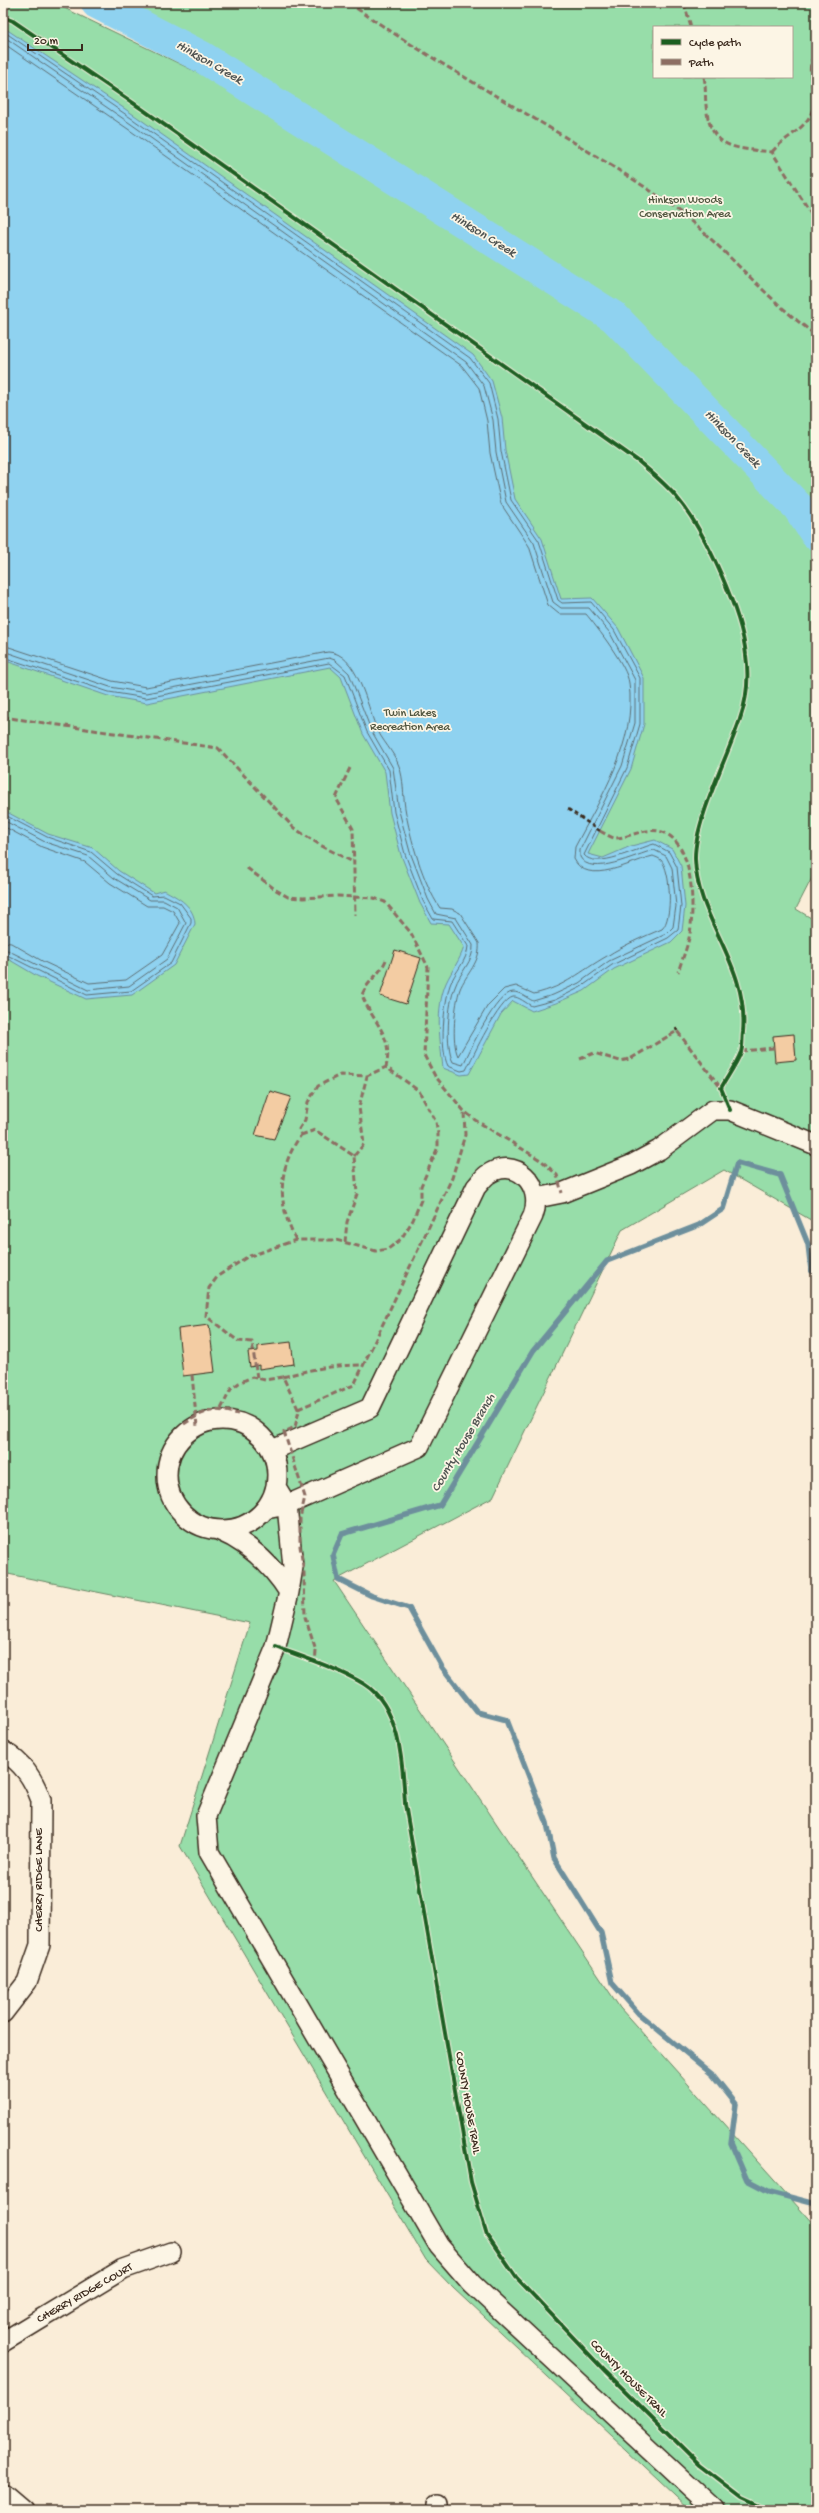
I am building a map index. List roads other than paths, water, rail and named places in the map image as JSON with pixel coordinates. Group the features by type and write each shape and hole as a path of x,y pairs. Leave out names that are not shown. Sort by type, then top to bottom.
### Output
{"street":[{"path":"537,1198 562,1193 631,1165 659,1150 713,1110 730,1110 816,1145"},
{"path":"266,1508 288,1505 419,1447 533,1216 537,1198 534,1187 519,1172 506,1169 486,1175 476,1187 370,1408 272,1450"},
{"path":"216,1530 235,1528 246,1524 266,1508 276,1487 277,1468 272,1450 261,1436 247,1425 231,1420 219,1420 197,1426 183,1437 173,1451 168,1468 168,1485 174,1502 190,1519 200,1525 238,1538 279,1577 289,1592"},
{"path":"276,1487 288,1505 292,1567 289,1592 276,1647 206,1816 209,1852 438,2246 472,2284 715,2510"},
{"name":"CHERRY RIDGE LANE","path":"3,1751 11,1756 34,1779 41,1800 40,1945 27,1982 3,2013"},
{"name":"CHERRY RIDGE COURT","path":"3,2342 123,2269 171,2252"},
{"path":"3,2494 23,2510"}],"water":[{"path":"3,27 137,117 473,355 492,381 502,418 505,450 515,499 542,539 561,599 592,598 618,628 644,678 644,724 631,769 588,854 603,858 631,846 655,840 672,849 681,866 685,906 682,931 671,942 614,969 584,991 556,1003 532,1011 513,1001 501,1014 469,1074 461,1075 443,1068 439,1025 440,1003 446,983 464,947 449,924 431,923 420,903 401,855 390,813 385,772 363,734 341,677 330,667 147,703 108,696 3,660"},
{"path":"3,810 48,834 93,848 119,871 154,893 164,890 185,903 192,912 195,924 174,965 132,995 86,999 37,976 3,956"}],"waterway":[{"name":"Hinkson Creek","path":"97,3 202,57 614,317 798,507 816,534"},
{"name":"County House Branch","path":"816,1274 811,1270 808,1244 780,1175 737,1163 723,1209 699,1225 607,1261 533,1351 440,1505 342,1534 333,1555 338,1579 372,1596 409,1608 442,1667 477,1712 507,1720 547,1823 554,1858 601,1933 612,1983 639,2014 713,2075 736,2104 731,2143 747,2180 770,2192 816,2204"}],"park label":[{"name":"Hinkson Woods Conservation Area","path":"685,208"},
{"name":"Twin Lakes Recreation Area","path":"410,721"}]}
